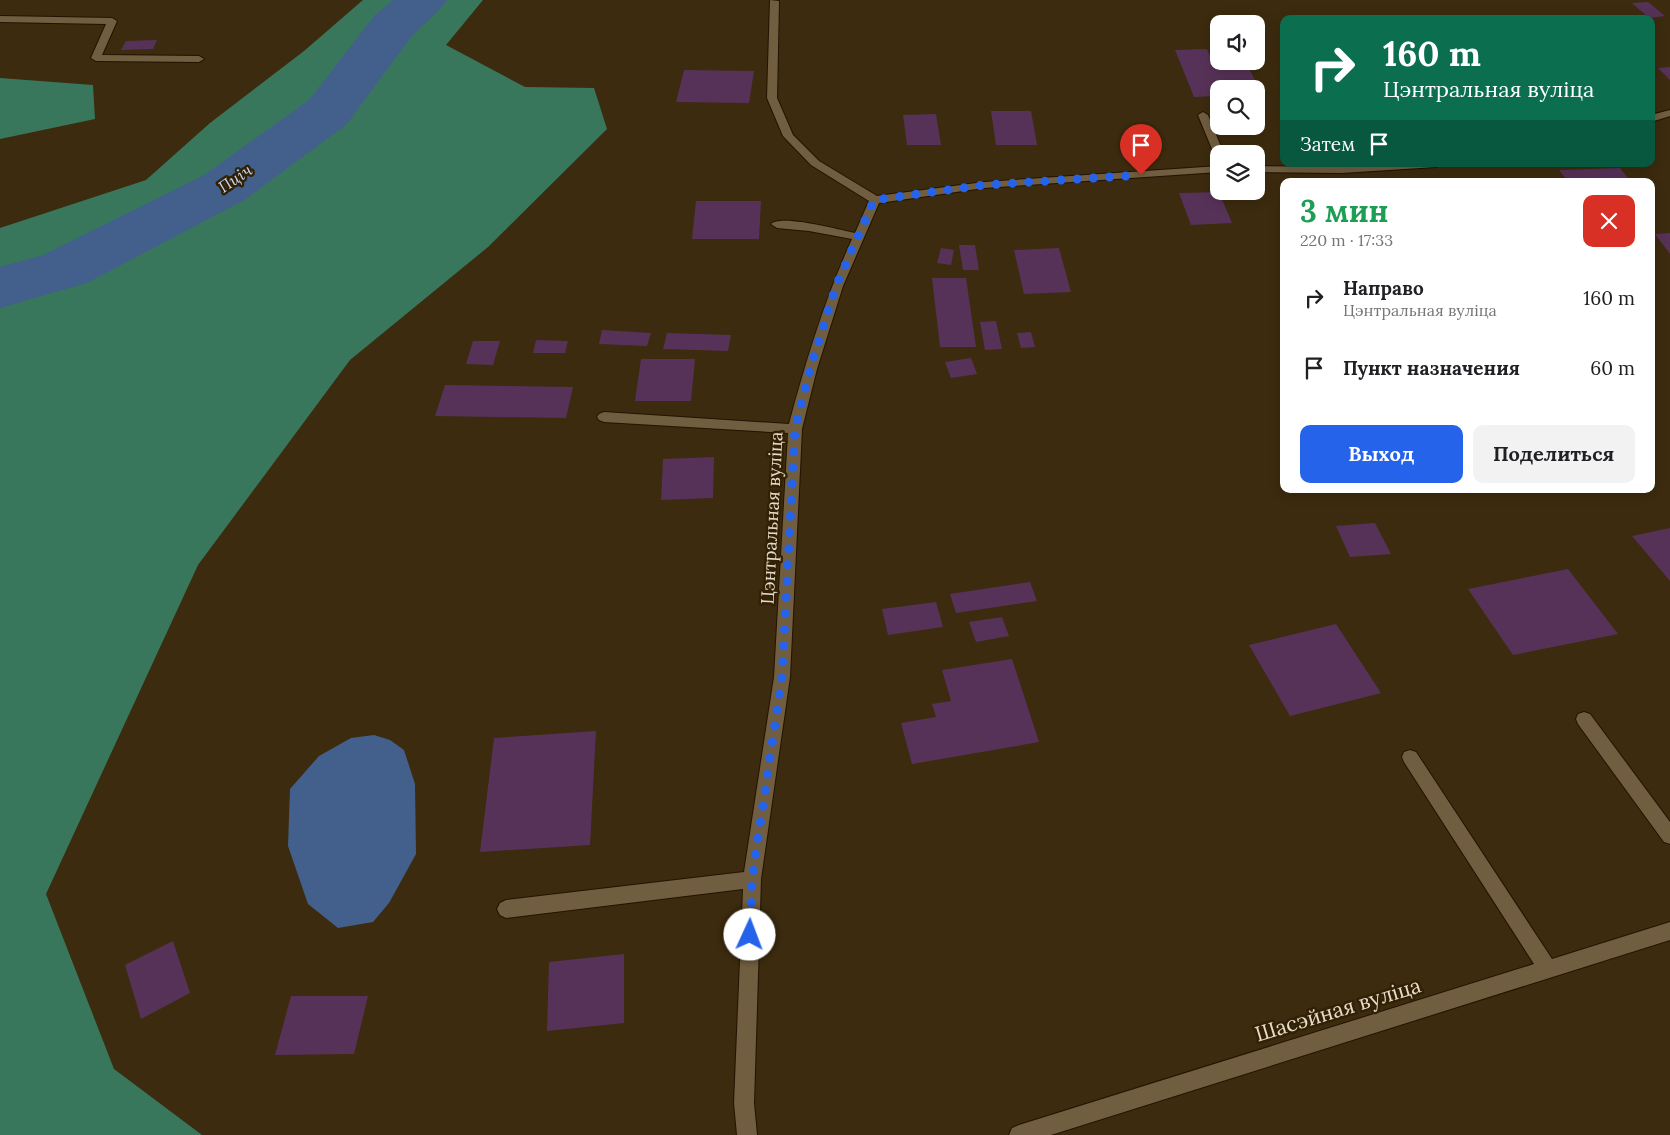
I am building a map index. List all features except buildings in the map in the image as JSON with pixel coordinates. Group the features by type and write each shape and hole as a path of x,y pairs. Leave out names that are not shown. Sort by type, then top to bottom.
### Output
{"street":[{"path":"774,1 772,98 788,136 815,163 874,200 984,185 1210,170"},
{"path":"0,19 112,21 96,58 199,59"},
{"path":"1655,118 1670,113"},
{"path":"1203,114 1215,145"},
{"path":"1265,169 1342,170 1389,167"},
{"name":"Цэнтральная вуліца","path":"747,1135 744,1103 752,879 782,677 795,429 810,369 836,286 874,200"},
{"path":"777,224 809,227 858,237"},
{"path":"604,417 795,429"},
{"path":"1584,719 1670,836"},
{"path":"1410,757 1548,969"},
{"path":"506,910 752,879"},
{"name":"Шасэйная вуліца","path":"1019,1135 1670,931"}],"green space":[{"path":"363,0 483,0 446,45 525,87 594,88 607,129 488,247 350,360 198,565 46,894 114,1069 202,1135 0,1135 0,228 146,180 210,123 304,51"},
{"path":"0,78 93,85 95,119 0,139"}],"water":[{"path":"374,735 390,740 404,750 415,784 416,854 389,903 373,922 338,928 308,904 288,846 290,789 319,756 351,738"}],"waterway":[{"name":"Пціч","path":"0,288 65,269 225,187 328,112 393,26 422,0"}],"route":[{"path":"750,935 752,879 782,677 795,429 810,369 836,286 874,200 984,185 1141,175"}]}
